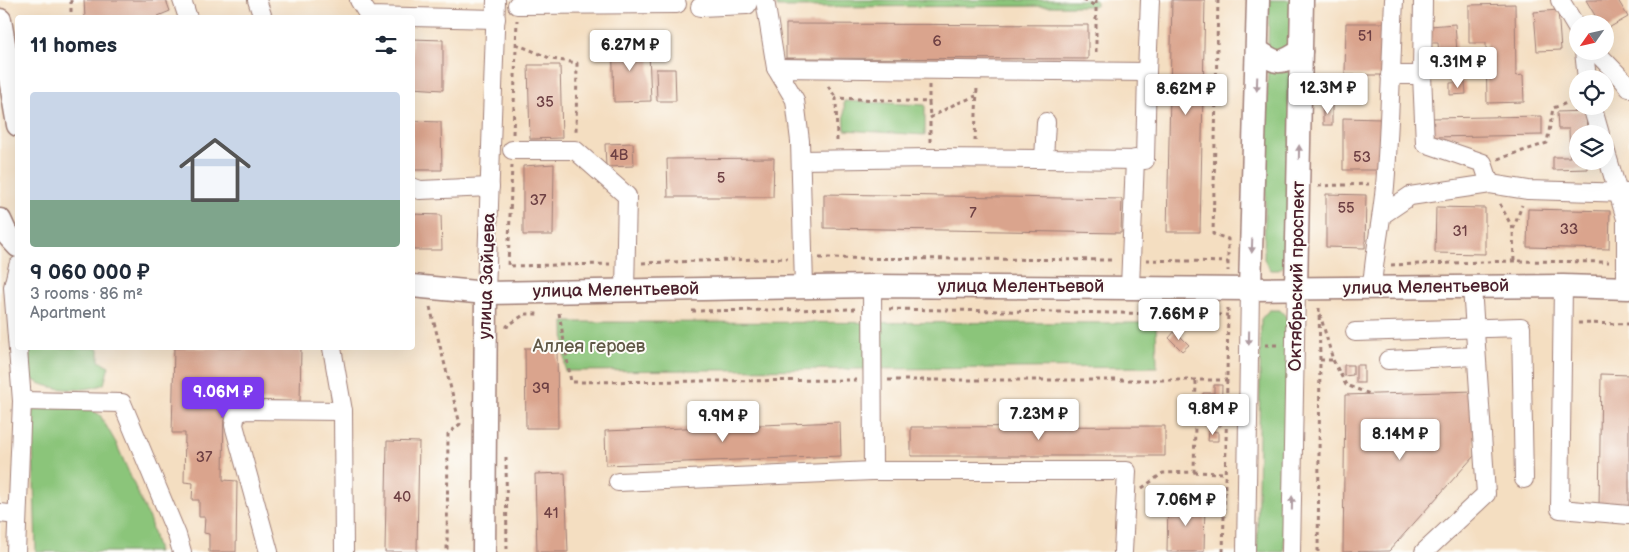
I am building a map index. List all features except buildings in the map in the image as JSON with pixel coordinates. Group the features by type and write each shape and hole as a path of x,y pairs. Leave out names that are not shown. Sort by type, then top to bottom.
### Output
{"main road":[{"path":"1250,289 1258,0"},
{"name":"Октябрьский проспект","path":"1296,288 1302,0"},
{"path":"0,20 15,108"},
{"path":"1258,51 1272,60 1285,61 1301,51"},
{"name":"улица Мелентьевой","path":"417,295 804,286 1250,289 1563,286 1627,288"},
{"name":"улица Зайцева","path":"484,552 486,293"}],"street":[{"path":"182,0 187,15"},
{"path":"257,0 262,15"},
{"path":"359,0 368,15"},
{"name":"улица Зайцева","path":"486,293 496,0"},
{"path":"700,7 747,5 749,0"},
{"path":"764,0 776,68 795,100 801,160 804,286"},
{"path":"801,160 930,150 1044,159 1145,160 1150,0"},
{"path":"1372,288 1385,184 1394,0"},
{"path":"1423,0 1422,75 1425,143 1483,163 1490,184"},
{"path":"1560,0 1569,15"},
{"path":"517,5 645,2 677,4"},
{"path":"415,17 496,19"},
{"path":"1604,60 1629,88"},
{"path":"776,68 1147,72"},
{"path":"1390,75 1422,75"},
{"path":"1044,159 1046,122"},
{"path":"512,150 575,150 627,196 625,290"},
{"path":"1130,287 1135,159"},
{"path":"1614,170 1624,193 1627,288"},
{"path":"1382,215 1410,196 1490,184 1528,190 1624,193"},
{"path":"415,188 420,190 490,187"},
{"path":"15,276 12,287 15,321"},
{"path":"872,286 873,471"},
{"path":"1563,286 1560,509 1629,515"},
{"path":"1424,552 1486,494 1473,328 1472,287"},
{"name":"Октябрьский проспект","path":"1291,552 1296,288"},
{"path":"1246,552 1250,289"},
{"path":"1355,332 1521,327 1524,479"},
{"path":"16,552 9,514 22,401 18,350"},
{"path":"332,350 344,411 344,552"},
{"path":"1388,360 1475,356"},
{"path":"22,401 122,403 177,535 182,552"},
{"path":"269,552 234,425 236,414 244,410 344,411"},
{"path":"618,482 873,471 1127,471 1123,552"}],"path":[{"path":"71,0 71,15"},
{"path":"1083,0 1096,6"},
{"path":"1096,0 1096,72"},
{"path":"517,5 508,266 804,258 1228,262 1228,239 1213,234 1218,0"},
{"path":"516,44 552,59 577,63 575,150"},
{"path":"966,142 975,142 977,69"},
{"path":"930,118 952,105 976,96"},
{"path":"837,141 836,98 929,102 930,150"},
{"path":"1483,163 1547,143 1553,108 1569,102"},
{"path":"930,150 939,142"},
{"path":"1318,186 1385,184"},
{"path":"1490,184 1513,230"},
{"path":"1514,261 1513,230 1528,190"},
{"path":"1374,266 1514,261 1625,262"},
{"path":"417,295 430,306 460,424 448,434 446,552"},
{"path":"687,311 873,308 1228,315 1223,552"},
{"path":"1318,552 1320,345 1318,308 1333,360 1346,385 1370,394"},
{"path":"551,313 559,313"},
{"path":"507,335 507,326 525,314 542,314"},
{"path":"1572,323 1629,324"},
{"path":"1228,344 1320,345"},
{"path":"1320,360 1333,360"},
{"path":"1194,472 1196,379"},
{"path":"506,453 507,552"},
{"path":"1126,499 1163,473 1225,473"}],"green space":[{"path":"777,0 1096,0 1096,6 777,7"},
{"path":"1269,0 1293,0 1288,262 1279,270 1271,270 1264,259"},
{"path":"844,101 925,105 925,135 845,130"},
{"path":"1269,310 1280,310 1289,320 1284,552 1257,552 1261,319"},
{"name":"Аллея героев","path":"564,322 1156,323 1157,367 565,371"},
{"path":"30,350 99,350 99,361 109,366 104,384 86,389 64,389 44,385 28,376"},
{"path":"87,407 100,415 116,443 150,521 158,552 36,552 32,408"}]}
